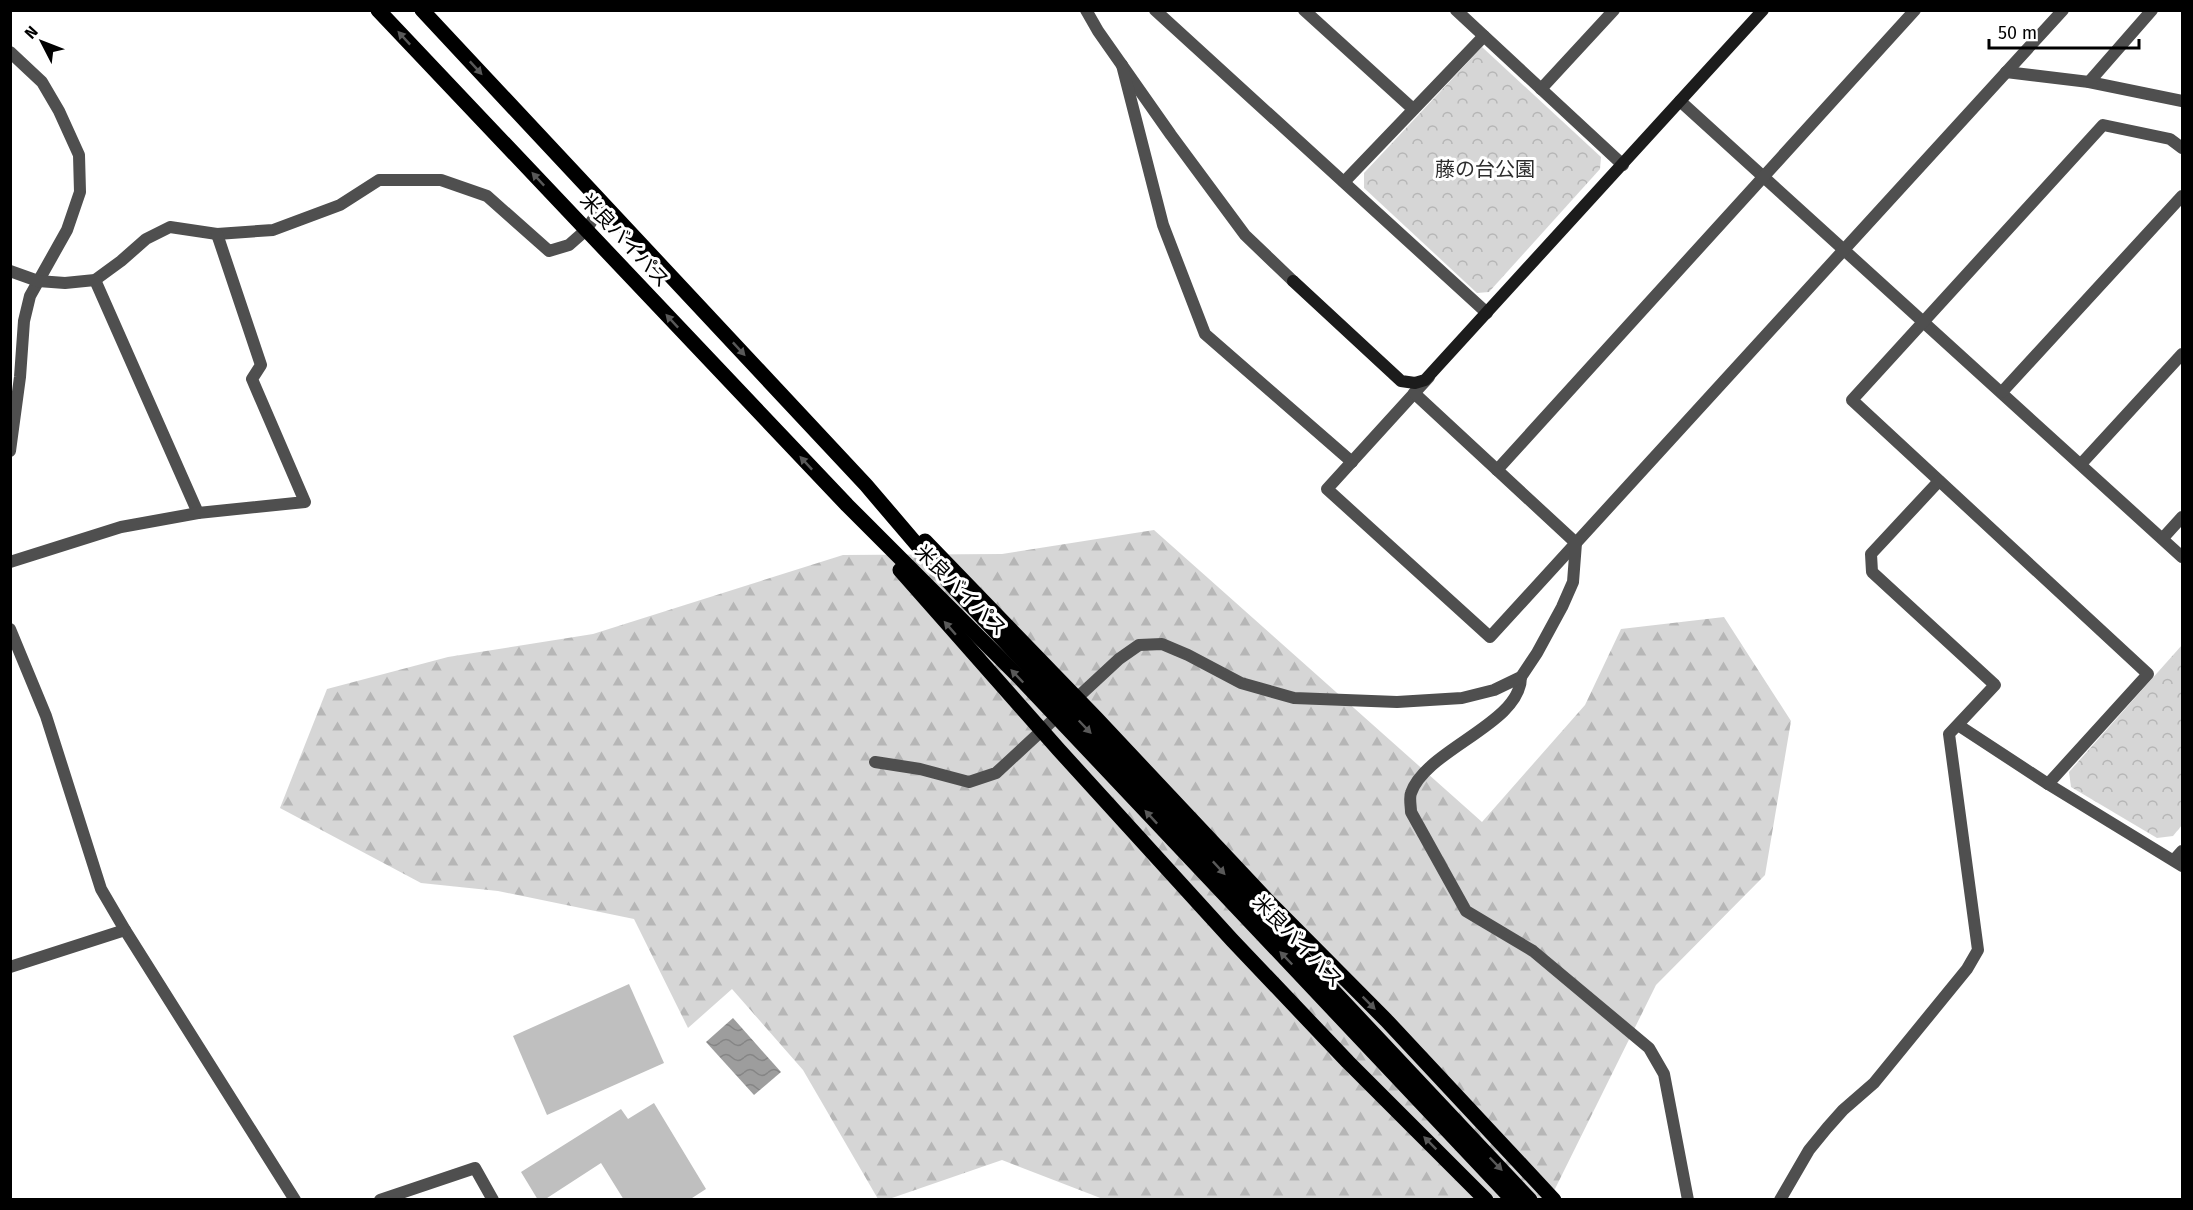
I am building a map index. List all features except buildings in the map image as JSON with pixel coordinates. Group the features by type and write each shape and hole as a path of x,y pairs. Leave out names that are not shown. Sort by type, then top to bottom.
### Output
{"main road":[{"name":"米良バイパス","path":"378,10 847,505 1029,688 1513,1200"},
{"name":"米良バイパス","path":"422,10 867,485 946,580 1530,1200"},
{"path":"867,485 956,571 1266,899 1386,1020 1554,1200"},
{"path":"847,505 909,580 1059,750 1232,940 1348,1062 1486,1200"}],"street":[{"path":"1086,10 1122,65 1245,235 1401,381 1419,383 1436,370"},
{"path":"1155,10 1487,313"},
{"path":"1304,10 1413,109"},
{"path":"1541,89 1614,10"},
{"path":"1763,10 1328,489 1490,637 2063,10"},
{"path":"1497,470 1915,10"},
{"path":"2089,82 2152,10"},
{"path":"1461,12 1623,165"},
{"path":"1344,182 1484,36"},
{"path":"10,52 42,82 59,111 79,155 80,192 67,230 30,296 24,321 20,376 10,451"},
{"path":"1122,65 1163,225 1205,334 1352,462"},
{"path":"2006,72 2089,82 2182,101"},
{"path":"1680,101 2182,557"},
{"path":"2048,784 2148,674 1852,400 2103,125 2169,139 2182,148"},
{"path":"10,271 38,281 65,283 95,280 146,239 170,226 217,234 273,230 340,205 379,180 441,180 487,196 549,251 569,245 586,230 603,204"},
{"path":"2002,392 2182,196"},
{"path":"10,562 121,527 198,513 305,501 252,379 261,365 217,234"},
{"path":"95,280 198,513"},
{"path":"2081,464 2182,354"},
{"path":"1414,393 1576,543"},
{"path":"1780,1200 1809,1150 1842,1110 1874,1083 1967,969 1978,950 1949,734 1995,685 1872,572 1871,554 1939,481"},
{"path":"2163,538 2182,517"},
{"path":"1576,543 1573,582 1562,608 1521,677 1521,688 1502,713 1425,771 1410,794 1411,812 1466,910 1533,951 1649,1048 1664,1074 1688,1200"},
{"path":"10,629 46,716 101,889 295,1200"},
{"path":"875,762 920,769 969,782 996,773 1119,659 1139,645 1162,644 1241,683 1294,698 1397,702 1462,698 1494,690 1521,677"},
{"path":"1958,725 2048,784 2180,859"},
{"path":"10,967 125,930"},
{"path":"380,1200 475,1168 493,1200"}],"green space":[{"name":"藤の台公園","path":"1482,47 1601,157 1600,169 1489,292 1477,293 1364,188 1364,173"},
{"path":"1154,530 1482,822 1585,705 1621,629 1724,617 1791,721 1765,875 1656,985 1550,1199 1103,1199 1002,1160 889,1199 878,1199 803,1070 732,989 688,1028 634,919 498,891 421,883 280,808 327,689 448,657 593,634 843,555 1002,554"},
{"path":"2182,645 2182,825 2173,836 2157,838 2071,787 2069,772"}],"water":[{"path":"733,1018 781,1072 754,1095 706,1042"}]}
